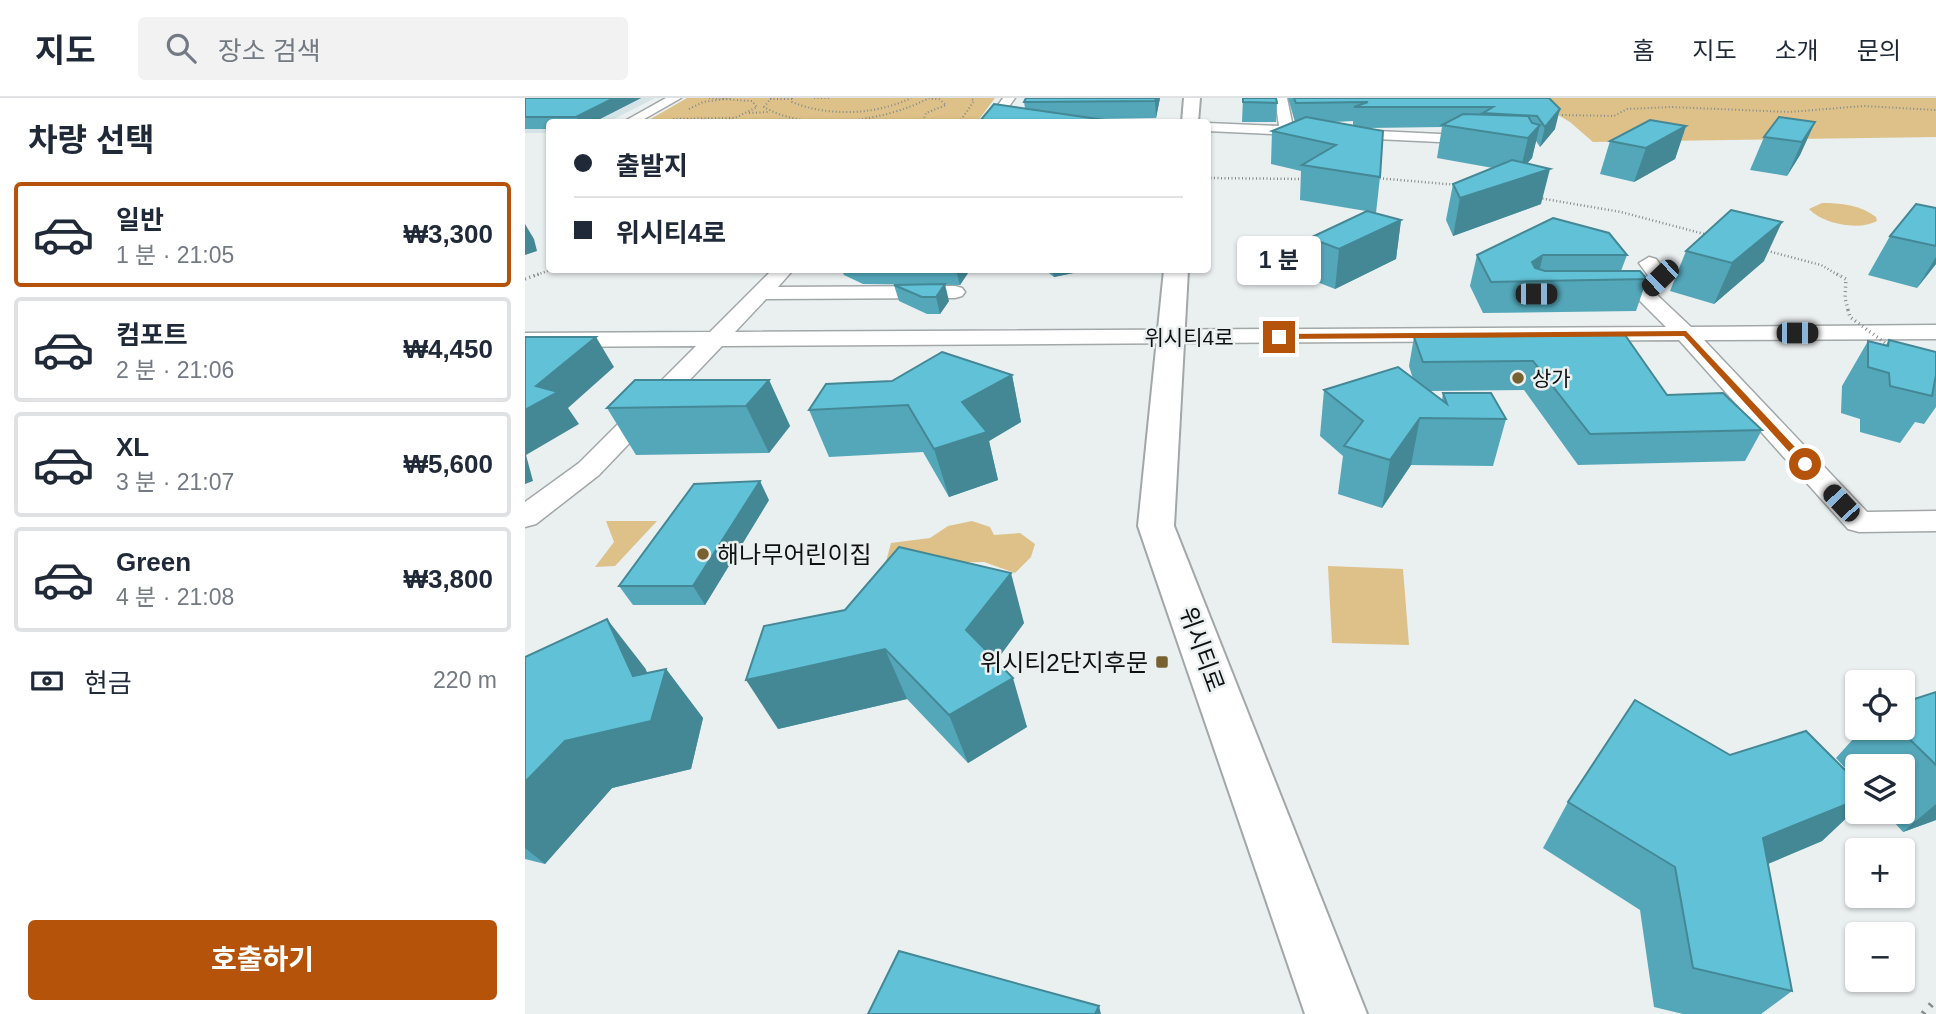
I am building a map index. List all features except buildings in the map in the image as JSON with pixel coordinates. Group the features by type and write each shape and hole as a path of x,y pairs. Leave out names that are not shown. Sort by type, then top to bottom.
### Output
{"main road":[{"path":"1190,119 1192,98"},
{"name":"위시티로","path":"1176,273 1156,526 1336,1014"}],"street":[{"path":"636,119 675,98"},
{"path":"988,119 1009,98"},
{"path":"1281,98 1287,131"},
{"path":"1331,118 1338,133"},
{"path":"1211,127 1498,141"},
{"path":"1644,294 1660,278 1649,263"},
{"path":"525,517 589,469 780,273"},
{"path":"760,293 955,292"},
{"path":"1577,294 1644,294 1686,334 1859,522 1936,521"},
{"name":"위시티4로","path":"525,340 1936,332"},
{"path":"525,504 589,469"}],"path":[{"path":"709,98 757,104 765,103 770,98 792,99 797,105 805,107 852,110 892,106 911,98"},
{"path":"698,119 671,118 703,103 732,98"},
{"path":"814,98 830,98"},
{"path":"962,119 974,101 971,98"},
{"path":"748,113 770,113 788,118 847,119 900,112 928,99 939,99 946,105 926,113 924,119"},
{"path":"765,103 764,107 770,113"},
{"path":"729,119 743,116 757,107 757,104"},
{"path":"1562,115 1614,116 1627,109 1671,107 1789,112 1864,106 1936,110"},
{"path":"1211,178 1291,181 1315,178"},
{"path":"1376,178 1435,181 1467,186"},
{"path":"1529,196 1621,212 1708,234"},
{"path":"1758,248 1821,265 1846,278 1845,298 1850,317 1895,350"},
{"path":"525,279 546,271"},
{"path":"1923,1014 1936,999"}],"shaded area":[{"path":"525,98 655,98 614,119 546,119 546,133 525,133"},
{"path":"687,98 995,98 979,119 650,119"},
{"path":"1529,98 1936,98 1936,137 1593,142 1570,122"},
{"path":"1822,203 1857,207 1876,217 1877,221 1851,226 1832,222 1809,209"},
{"path":"606,521 657,521 615,566 595,567 614,542"},
{"path":"972,521 990,527 994,535 1020,533 1035,544 1031,557 1015,573 984,562 932,563 884,569 891,543 930,538 948,526"},
{"path":"1328,566 1403,569 1409,645 1332,643"}],"place":[{"name":"상가","path":"1518,378"},
{"name":"해나무어린이집","path":"703,554"},
{"name":"위시티2단지후문","path":"1162,662"}],"route":[{"path":"1279,337 1686,334 1805,464"}]}
